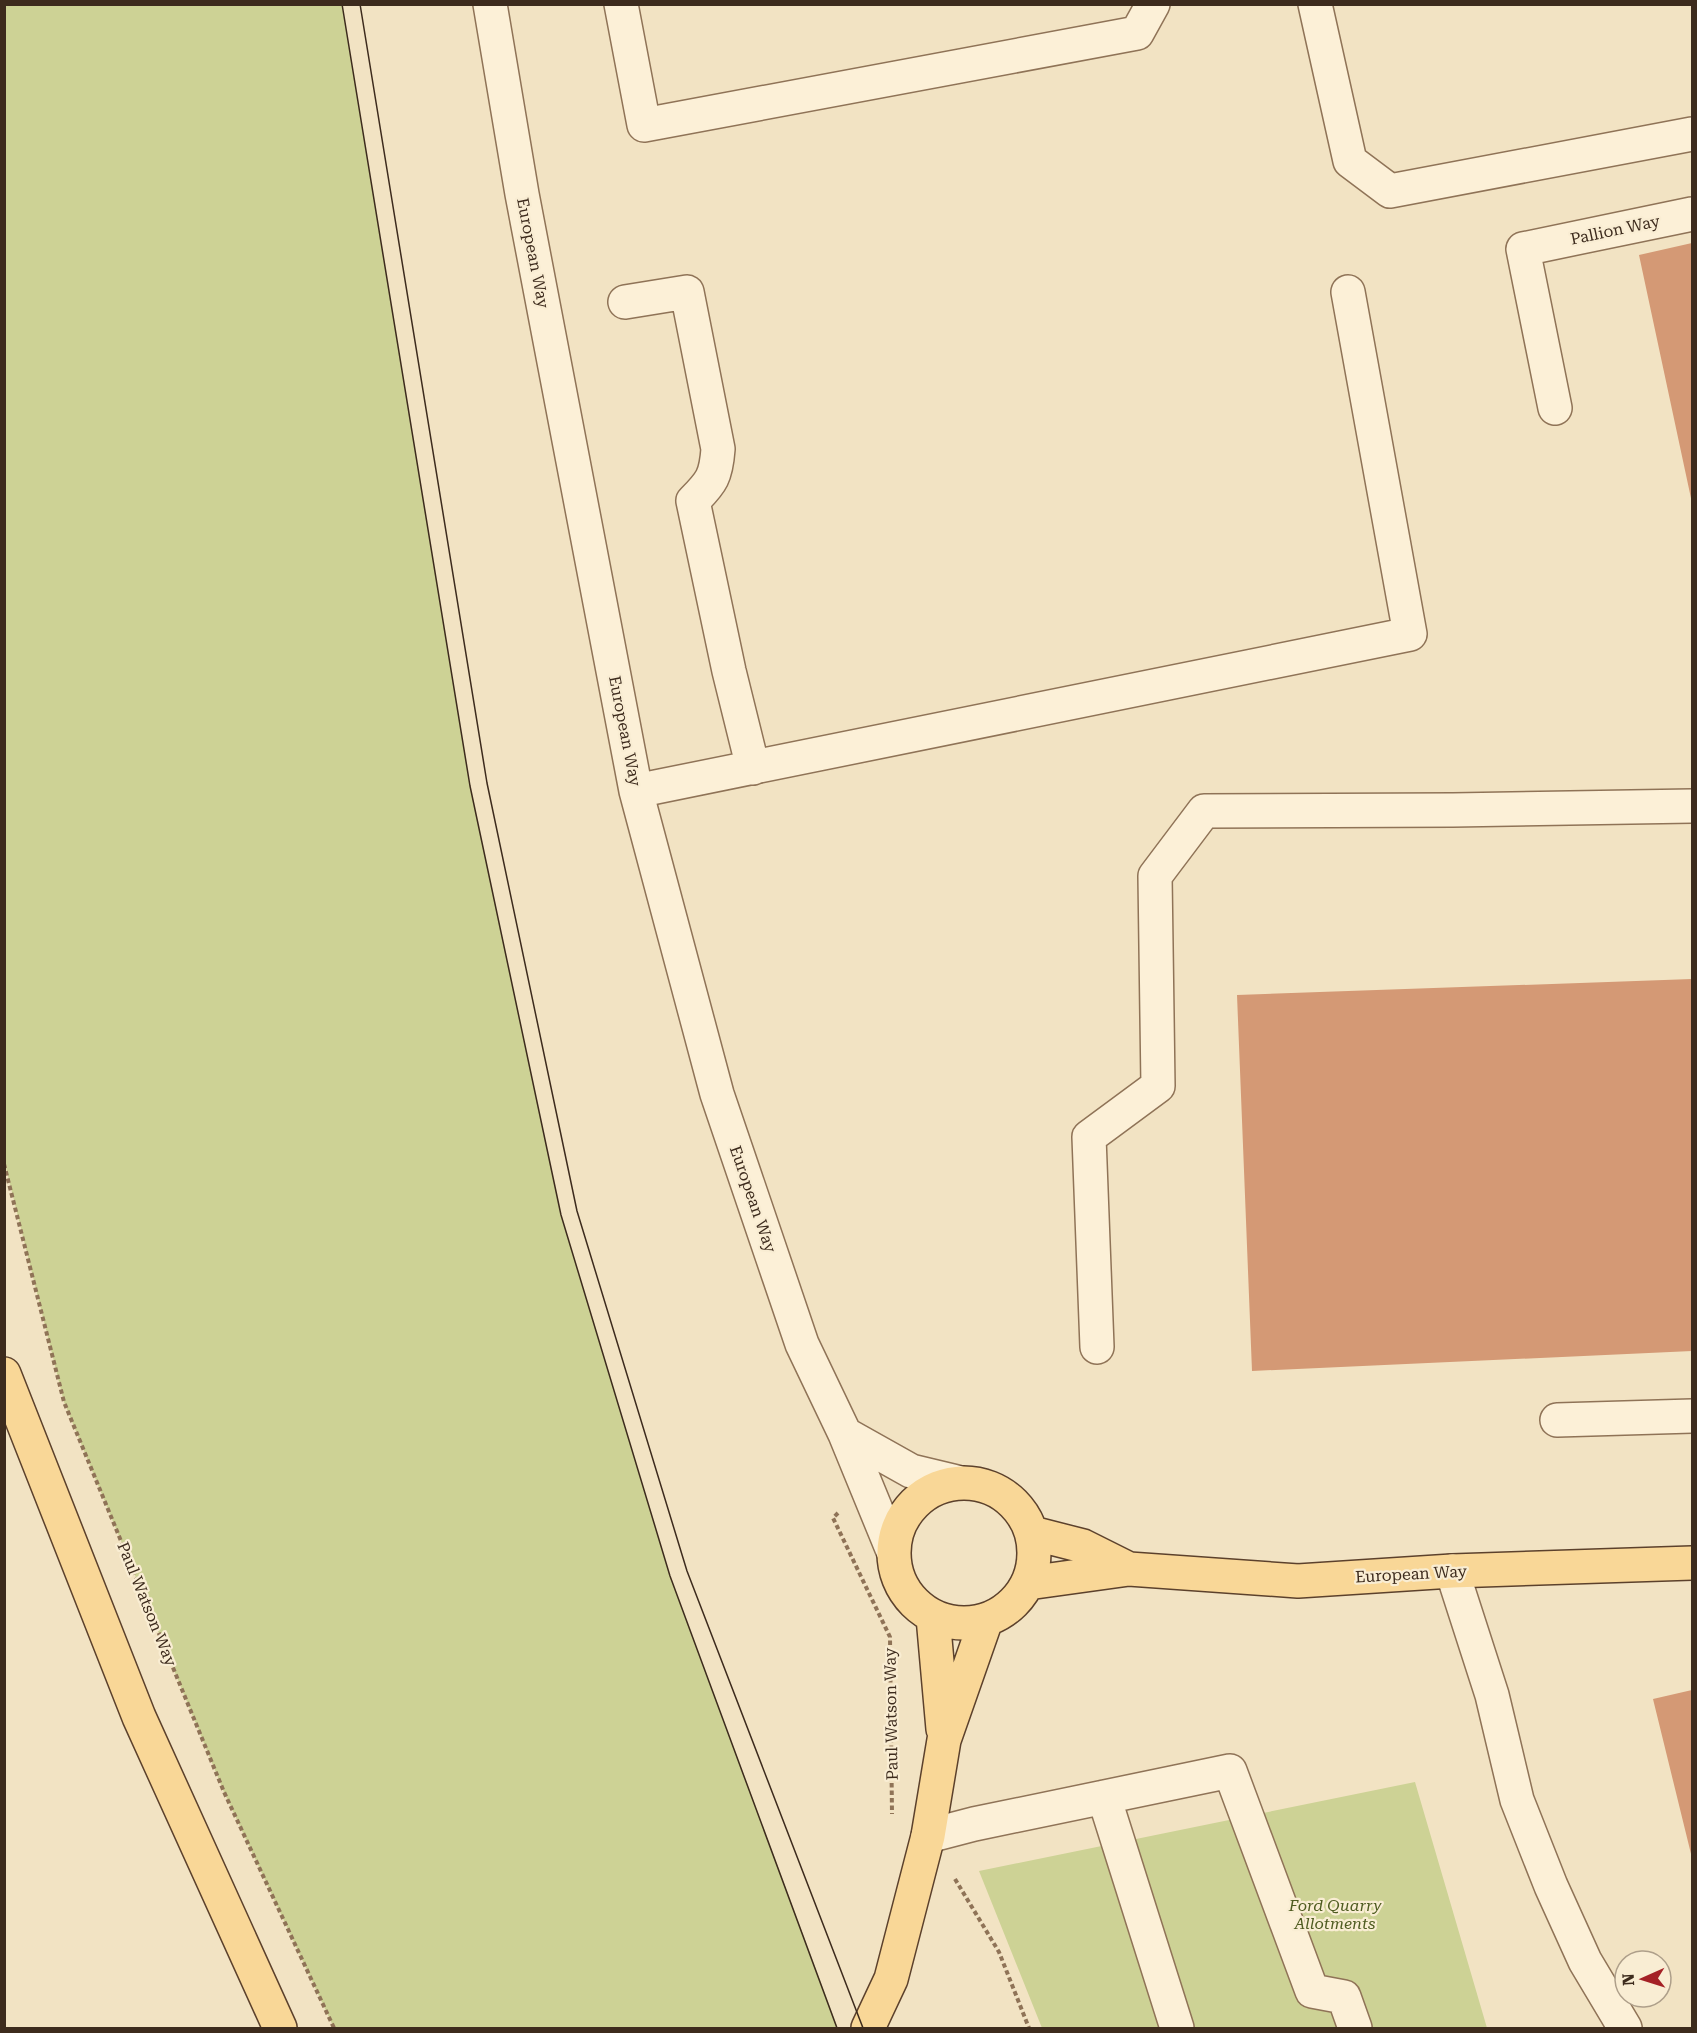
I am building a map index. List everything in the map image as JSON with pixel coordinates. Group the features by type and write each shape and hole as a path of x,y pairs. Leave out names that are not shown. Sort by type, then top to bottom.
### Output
{"main road":[{"path":"4,1374 139,1717 280,2028"},
{"path":"957,1482 991,1488 1012,1501 1020,1510 1032,1533 1035,1558 1028,1583 1014,1603 1004,1612 986,1620 957,1624 933,1617 918,1607 902,1588 896,1575 893,1551 896,1533 907,1510 921,1496 942,1485 957,1482"},
{"path":"1032,1533 1083,1546 1129,1569"},
{"name":"European Way","path":"1129,1569 1298,1581 1452,1571 1692,1563"},
{"path":"1028,1583 1129,1569"},
{"path":"933,1617 944,1740"},
{"path":"868,2028 891,1979 928,1836 944,1740 986,1620"}],"street":[{"name":"European Way","path":"490,4 526,218 636,791 717,1094 802,1344 845,1434 893,1551"},
{"path":"621,4 644,125 1137,33 1153,4"},
{"path":"1315,4 1350,161 1390,191 1692,134"},
{"name":"Pallion Way","path":"1555,408 1523,249 1692,214"},
{"path":"625,302 687,292 718,449 717,471 693,501 729,671 753,768"},
{"path":"636,791 1410,634 1348,292"},
{"path":"1097,1347 1089,1137 1158,1086 1155,876 1204,811 1692,806"},
{"path":"1557,1420 1692,1416"},
{"path":"845,1434 911,1471 957,1482"},
{"path":"1452,1571 1492,1695 1517,1800 1551,1886 1586,1961 1625,2028"},
{"path":"928,1836 974,1824 1230,1771 1312,1991 1344,1997 1355,2028"},
{"path":"1104,1797 1177,2028"}],"path":[{"name":"Paul Watson Way","path":"4,1164 64,1402 224,1792 334,2028"},
{"name":"Paul Watson Way","path":"865,1486 833,1518 890,1637 892,1824 928,1836"},
{"path":"928,1836 999,1952 1029,2028"}],"green space":[{"path":"4,5 342,5 470,786 561,1215 670,1576 836,2028 334,2028 224,1792 64,1402 5,1164"},
{"name":"Ford Quarry Allotments","path":"1415,1782 1487,2028 1042,2028 979,1871"}],"building":[{"path":"1692,243 1692,503 1639,255"},
{"path":"1692,979 1692,1351 1252,1371 1237,995"},
{"path":"1692,1690 1692,1858 1653,1699"}],"tram line":[{"path":"342,4 470,786 561,1215 670,1576 837,2028"},
{"path":"360,4 487,783 577,1211 687,1571 863,2028"}]}
